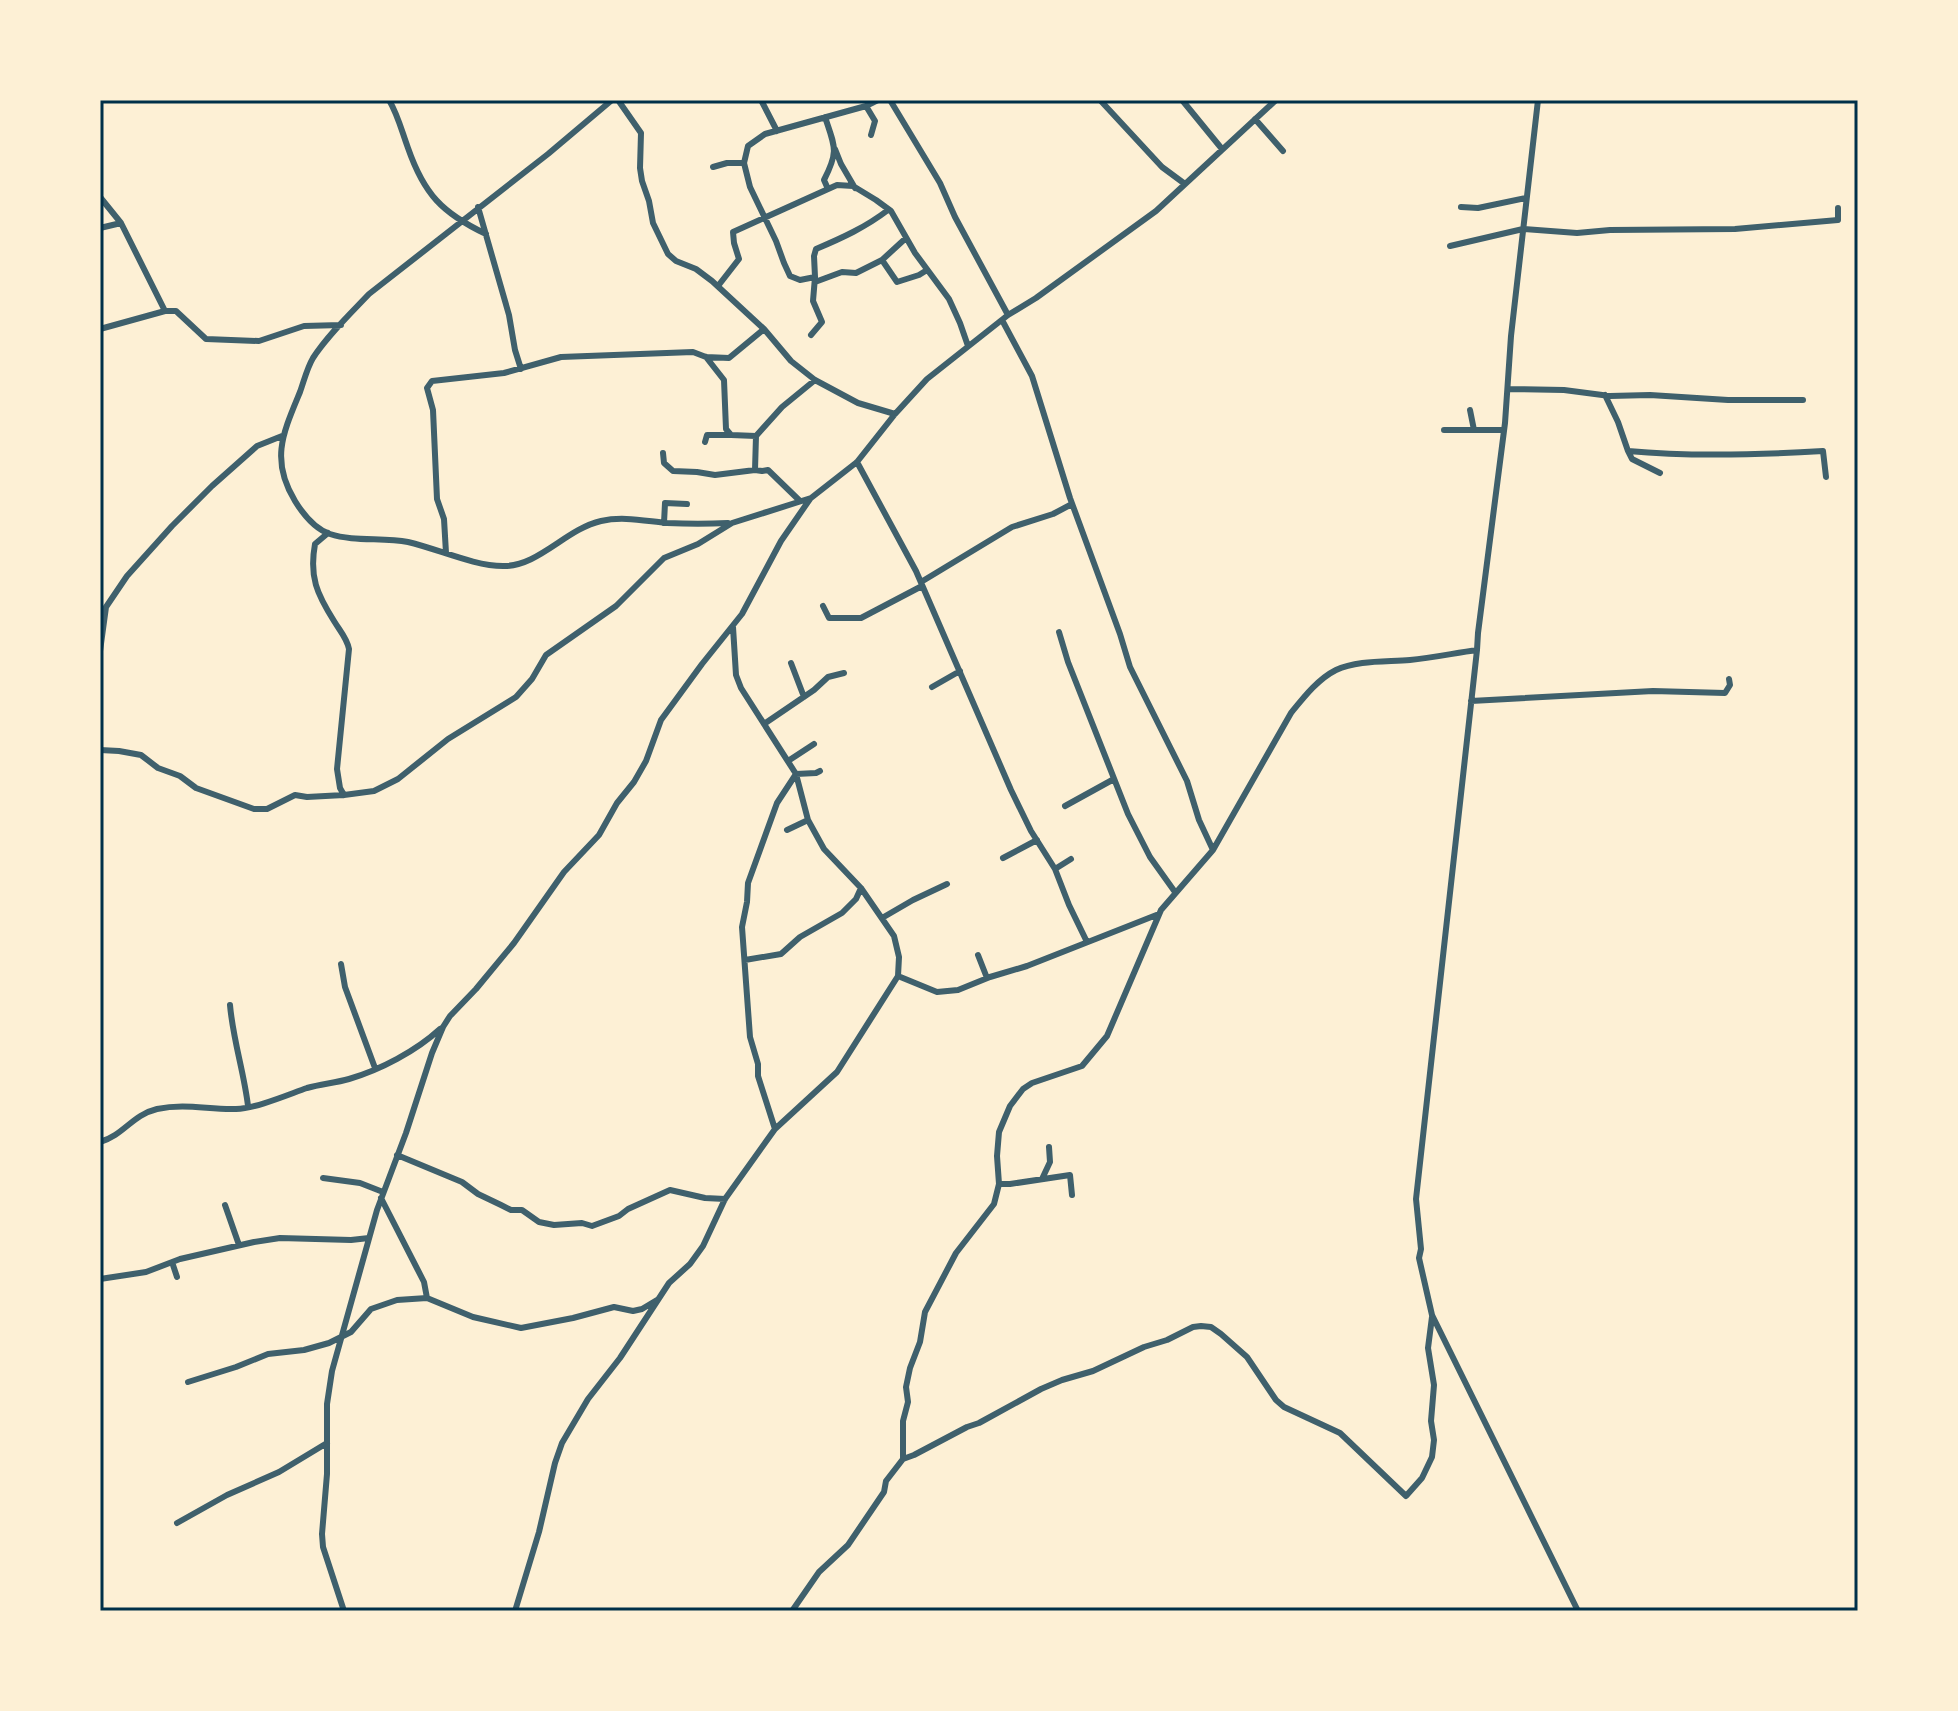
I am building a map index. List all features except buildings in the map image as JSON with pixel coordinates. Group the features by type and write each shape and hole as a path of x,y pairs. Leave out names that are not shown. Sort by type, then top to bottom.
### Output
{"street":[{"path":"389,100 430,195 459,222 486,234"},
{"path":"732,523 704,525 605,520 568,535 554,547 522,563 506,567 487,565 406,542 328,533 304,515 286,487 280,457 282,436 312,359 369,294 615,100 641,133 642,181 653,223 668,254 696,269 718,286 764,329 791,361 815,380 858,403 895,414"},
{"path":"761,100 777,131"},
{"path":"878,100 765,134 748,146 744,163 750,187 790,276 800,280 842,272 856,273 882,260 906,238"},
{"path":"890,100 940,183 1032,376 1072,504 1130,667 1187,781 1199,820 1213,850"},
{"path":"1100,100 1162,167 1185,184"},
{"path":"1182,100 1222,149"},
{"path":"344,1611 323,1547 322,1534 327,1474 327,1404 332,1371 382,1195 443,1027 514,943 564,872 599,835 646,761 661,720 733,627 781,541 811,498 857,462 927,379 1005,317 1156,211 1276,100"},
{"path":"1538,100 1504,430 1478,633 1416,1199 1421,1249 1419,1258 1432,1315 1578,1611"},
{"path":"866,106 875,121 871,135"},
{"path":"825,117 841,164 855,188"},
{"path":"1255,119 1283,151"},
{"path":"828,189 824,180 834,162 834,146"},
{"path":"713,167 744,163"},
{"path":"718,286 739,259 733,232 837,185 855,188 888,210 949,299 968,346"},
{"path":"100,197 121,223 165,311"},
{"path":"1461,207 1478,208 1526,198"},
{"path":"478,207 521,369"},
{"path":"1450,246 1523,229 1577,233 1735,229 1838,220 1838,208"},
{"path":"811,335 822,322 813,301 816,249 872,223 888,210"},
{"path":"100,228 121,223"},
{"path":"882,260 897,282 927,270"},
{"path":"100,329 165,311 176,311 206,339 259,341 304,326 341,325"},
{"path":"446,553 444,519 437,499 433,410 427,388 432,381 504,373 561,357 693,352 706,357 729,358 764,329"},
{"path":"706,357 724,380 726,429 731,435"},
{"path":"755,470 756,436 782,407 815,380"},
{"path":"1508,389 1728,400 1803,400"},
{"path":"1605,395 1632,459 1660,473"},
{"path":"1470,410 1474,430"},
{"path":"1444,430 1504,430"},
{"path":"705,442 707,435 756,436"},
{"path":"100,651 106,607 127,576 212,486 257,446 282,436"},
{"path":"1628,451 1761,455 1823,451 1826,477"},
{"path":"663,453 664,463 673,471 715,475 768,470 800,501"},
{"path":"857,462 921,584 1011,790 1055,869 1087,942"},
{"path":"100,750 141,755 158,768 180,776 196,788 254,809 267,809 295,795 344,795 374,791 398,779 448,739 516,697 532,679 546,655 616,606 664,558 698,544 732,523 811,498"},
{"path":"664,523 665,503 687,504"},
{"path":"823,606 829,618 861,618 1012,527 1053,514 1072,504"},
{"path":"328,533 315,544 313,574 315,586 347,640 349,649 337,769 344,795"},
{"path":"515,1611 539,1532 555,1463 562,1443 588,1399 620,1358 669,1283 690,1264 703,1246 725,1199 775,1129 837,1072 898,976 899,957 894,936 861,888 824,849 808,820 796,774 741,688 736,675 733,627"},
{"path":"1059,632 1128,814 1150,857 1175,892"},
{"path":"903,1459 903,1421 908,1402 906,1387 920,1342 925,1312 956,1253 994,1204 999,1184 999,1132 1013,1099 1032,1083 1082,1066 1107,1036 1159,914 1213,850 1291,713 1305,696 1333,672 1360,664 1414,660 1477,650"},
{"path":"791,663 804,697"},
{"path":"932,687 960,671"},
{"path":"764,724 828,677 844,673"},
{"path":"1471,701 1653,691 1725,693 1730,685 1729,679"},
{"path":"788,761 814,744"},
{"path":"796,774 820,771"},
{"path":"775,1129 758,1076 758,1064 750,1037 742,927 748,883 777,803 796,774"},
{"path":"1065,806 1114,779"},
{"path":"787,830 808,820"},
{"path":"1003,858 1037,840"},
{"path":"1055,869 1071,859"},
{"path":"882,918 947,884"},
{"path":"745,960 781,954 800,937 842,913 856,899 861,888"},
{"path":"898,976 937,992 958,990 1159,914"},
{"path":"978,955 987,978"},
{"path":"341,964 345,987 375,1068"},
{"path":"230,1005 248,1106"},
{"path":"100,1142 112,1138 144,1113 161,1108 191,1105 238,1109 349,1079 414,1050 443,1027"},
{"path":"1042,1179 1050,1162 1049,1147"},
{"path":"397,1155 462,1182 478,1194 511,1210 522,1210 539,1222 554,1225 582,1223 592,1226 670,1190 725,1199"},
{"path":"999,1184 1070,1175 1072,1195"},
{"path":"323,1178 360,1183 382,1195 424,1282 427,1298"},
{"path":"225,1205 239,1245"},
{"path":"100,1279 146,1272 239,1245 280,1238 369,1238"},
{"path":"172,1262 177,1277"},
{"path":"188,1382 268,1354 304,1350 329,1343 351,1332 376,1306 397,1300 427,1298 473,1317 521,1328 614,1307 633,1311 659,1299"},
{"path":"792,1611 819,1572 848,1545 884,1492 886,1481 903,1459 1041,1389 1117,1361 1193,1327 1211,1327 1221,1334 1247,1357 1276,1400 1284,1407 1340,1433 1406,1496 1422,1478 1432,1457 1434,1385 1428,1348 1432,1315"},
{"path":"177,1523 227,1495 279,1472 327,1443"}]}
